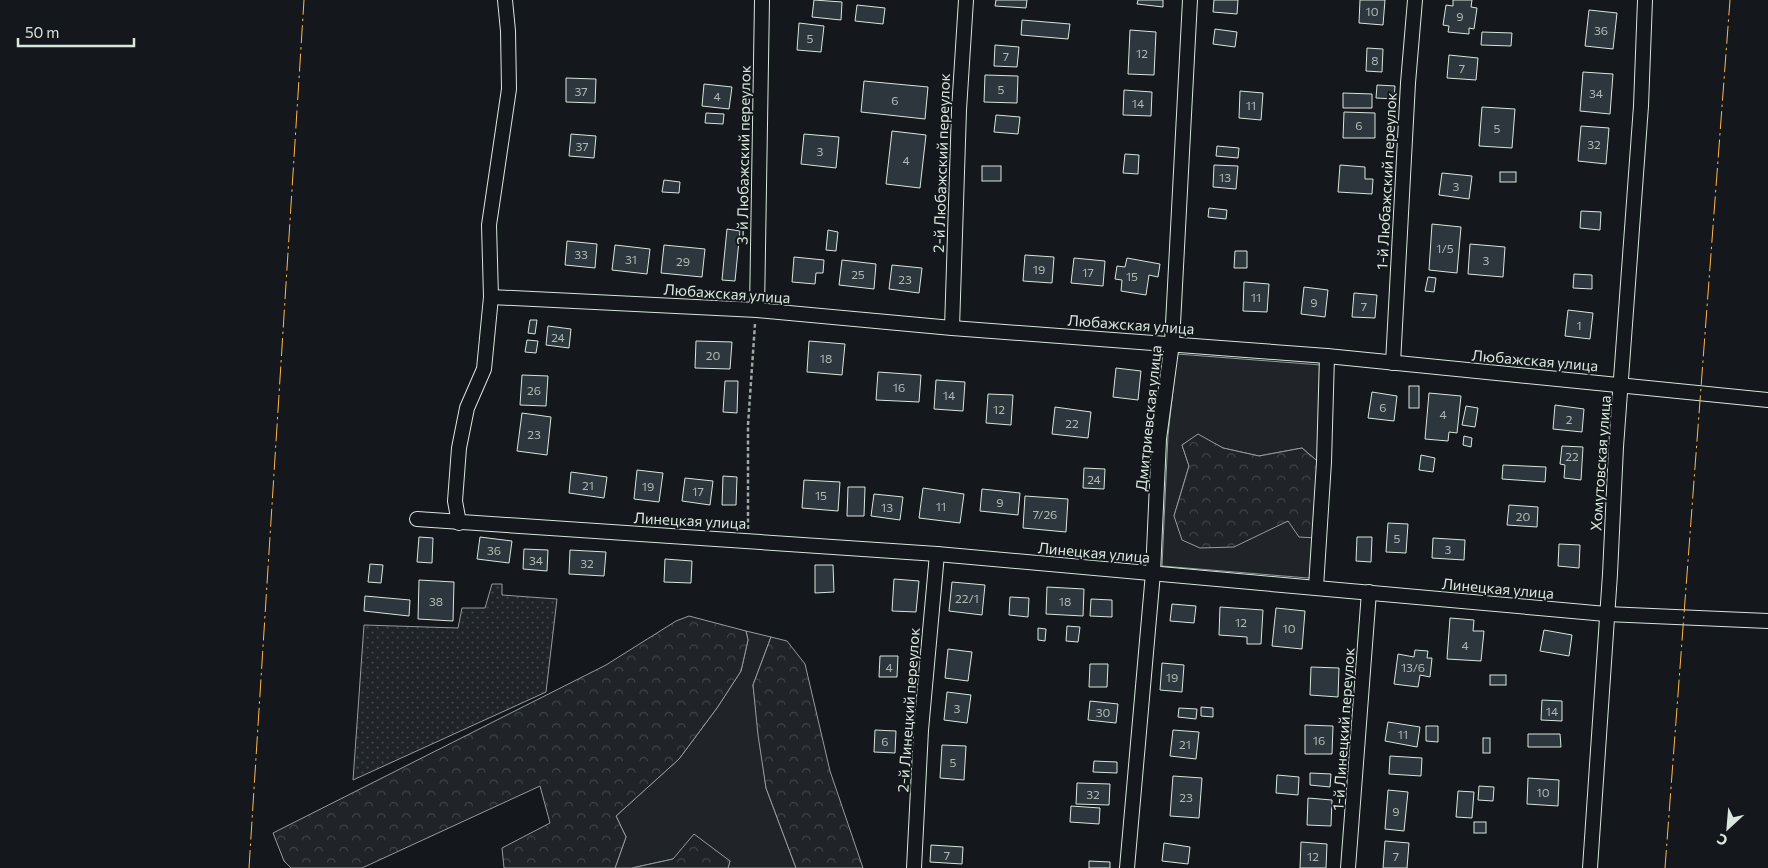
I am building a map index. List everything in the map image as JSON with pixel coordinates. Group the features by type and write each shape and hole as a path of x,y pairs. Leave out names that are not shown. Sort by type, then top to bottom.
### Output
{"street":[{"path":"459,523 455,501 459,448 466,408 484,369 491,297 489,225 509,90 508,31 505,0"},
{"name":"3-й Любажский переулок","path":"757,310 762,0"},
{"name":"2-й Любажский переулок","path":"952,328 959,110 966,0"},
{"name":"Дмитриевская улица","path":"1127,868 1153,573 1159,439 1172,343 1190,0"},
{"name":"1-й Любажский переулок","path":"1393,363 1408,84 1415,0"},
{"name":"Хомутовская улица","path":"1590,868 1616,447 1641,106 1645,0"},
{"name":"Любажская улица","path":"491,297 757,310 952,328 1172,343 1621,384 1768,400"},
{"path":"1316,587 1324,462 1328,356"},
{"name":"Линецкая улица","path":"418,519 937,554 1606,614 1768,622"},
{"name":"2-й Линецкий переулок","path":"914,868 921,730 937,554"},
{"name":"1-й Линецкий переулок","path":"1348,868 1369,592"}],"path":[{"path":"748,540 748,425 757,310"}],"green space":[{"path":"1177,354 1321,365 1322,465 1302,448 1259,456 1223,448 1198,435 1182,445 1189,466 1174,516 1268,529 1288,521 1317,538 1315,574 1308,578 1162,566 1168,435"},
{"path":"1198,434 1223,448 1259,456 1302,448 1322,465 1317,538 1299,537 1288,521 1234,547 1200,548 1182,540 1174,516 1189,466 1182,445"},
{"path":"492,584 502,584 502,595 557,599 546,692 353,780 364,625 458,628 462,608 485,608"},
{"path":"689,616 746,631 748,640 741,671 717,708 679,759 616,816 626,837 615,868 504,868 502,848 550,823 540,786 362,868 291,868 284,861 273,833 606,665 676,621"},
{"path":"746,631 771,637 753,685 766,788 796,868 728,868 730,861 673,859 632,868 615,868 626,837 616,816 679,759 717,708 741,671 748,640"},
{"path":"771,637 787,641 805,664 830,771 863,868 796,868 766,788 758,735 753,685"},
{"path":"694,834 730,861 728,868 632,868 673,859"}],"building":[{"path":"814,0 842,2 841,20 812,17"},
{"path":"996,0 1027,0 1026,8 995,6"},
{"path":"1138,0 1163,0 1163,7 1137,4"},
{"path":"1214,0 1238,0 1237,14 1213,12"},
{"path":"1360,0 1385,0 1383,25 1359,23"},
{"path":"1453,0 1472,0 1471,7 1477,8 1474,29 1469,28 1469,34 1448,32 1449,26 1443,25 1446,5 1453,6"},
{"path":"857,5 885,8 883,24 855,21"},
{"path":"1589,10 1617,13 1613,49 1585,46"},
{"path":"1022,20 1070,24 1068,39 1021,35"},
{"path":"799,23 824,26 821,52 797,50"},
{"path":"1215,29 1237,32 1235,47 1213,44"},
{"path":"1130,30 1156,32 1154,75 1128,74"},
{"path":"1482,32 1512,33 1511,46 1481,45"},
{"path":"995,45 1019,47 1017,67 994,66"},
{"path":"1367,48 1383,49 1382,72 1366,71"},
{"path":"1449,55 1478,58 1476,80 1447,78"},
{"path":"1583,72 1613,74 1610,114 1580,111"},
{"path":"985,75 1018,76 1017,103 984,102"},
{"path":"566,78 596,79 595,103 566,102"},
{"path":"864,81 928,87 925,119 861,112"},
{"path":"704,84 732,87 729,109 702,106"},
{"path":"1377,85 1395,86 1394,99 1376,98"},
{"path":"1124,90 1152,92 1151,116 1123,115"},
{"path":"1240,91 1263,93 1261,120 1239,118"},
{"path":"1343,93 1372,94 1372,108 1343,108"},
{"path":"1482,107 1515,109 1512,148 1479,146"},
{"path":"1344,112 1375,113 1375,138 1343,138"},
{"path":"706,113 724,114 723,124 705,123"},
{"path":"996,115 1020,117 1018,134 994,132"},
{"path":"1581,126 1609,128 1606,164 1578,161"},
{"path":"892,131 926,135 920,188 886,184"},
{"path":"571,134 596,136 594,158 569,156"},
{"path":"804,134 839,137 836,168 801,164"},
{"path":"1217,146 1239,148 1238,158 1216,156"},
{"path":"1125,154 1139,155 1138,174 1123,173"},
{"path":"1214,165 1238,166 1236,189 1213,187"},
{"path":"1340,165 1365,167 1365,179 1373,179 1372,194 1338,192"},
{"path":"982,166 1001,166 1001,181 982,181"},
{"path":"1500,172 1516,172 1516,182 1500,182"},
{"path":"1442,173 1472,176 1469,199 1439,195"},
{"path":"664,180 680,182 679,193 662,192"},
{"path":"1209,208 1227,210 1226,219 1208,217"},
{"path":"1581,211 1601,212 1600,230 1580,228"},
{"path":"1432,224 1461,227 1457,273 1429,270"},
{"path":"727,229 740,231 735,281 722,280"},
{"path":"828,230 838,232 836,251 826,250"},
{"path":"567,241 597,244 595,268 565,265"},
{"path":"1470,244 1505,247 1503,277 1468,274"},
{"path":"615,245 650,249 647,274 612,270"},
{"path":"664,245 705,249 702,277 661,273"},
{"path":"1235,251 1247,251 1247,268 1234,268"},
{"path":"1025,255 1054,257 1052,283 1023,281"},
{"path":"794,257 824,260 823,273 816,273 815,284 792,282"},
{"path":"1074,258 1105,261 1103,286 1071,283"},
{"path":"1127,258 1160,264 1158,277 1149,275 1146,295 1121,291 1122,280 1115,279 1117,266 1125,267"},
{"path":"842,260 876,264 874,289 839,285"},
{"path":"892,265 922,268 919,293 889,289"},
{"path":"1574,274 1592,275 1592,289 1573,288"},
{"path":"1428,277 1436,278 1434,292 1425,291"},
{"path":"1244,282 1269,284 1267,312 1243,311"},
{"path":"1304,287 1328,290 1325,317 1301,314"},
{"path":"1354,293 1377,295 1375,318 1352,317"},
{"path":"1568,310 1593,313 1590,339 1565,336"},
{"path":"530,320 537,320 535,334 528,333"},
{"path":"548,326 571,329 569,348 546,345"},
{"path":"527,340 538,341 536,353 525,352"},
{"path":"696,341 732,342 730,369 695,368"},
{"path":"809,341 845,344 842,375 807,372"},
{"path":"1116,368 1141,371 1138,400 1113,397"},
{"path":"878,372 921,375 919,402 876,400"},
{"path":"522,375 548,376 546,406 520,405"},
{"path":"936,380 965,382 963,411 934,409"},
{"path":"725,381 738,381 737,413 723,412"},
{"path":"1409,386 1419,386 1419,408 1409,408"},
{"path":"1372,392 1397,396 1394,421 1368,418"},
{"path":"1429,393 1461,396 1457,433 1449,432 1448,441 1425,439"},
{"path":"988,394 1013,395 1011,425 986,423"},
{"path":"1555,405 1584,409 1582,432 1553,429"},
{"path":"1466,406 1478,408 1475,427 1462,425"},
{"path":"1055,407 1091,412 1088,438 1052,434"},
{"path":"522,413 551,417 547,455 517,451"},
{"path":"1464,436 1472,438 1471,447 1463,445"},
{"path":"1562,446 1583,447 1581,480 1564,478 1565,465 1560,464"},
{"path":"1421,455 1435,458 1433,472 1419,470"},
{"path":"1503,465 1546,467 1545,482 1502,479"},
{"path":"1084,468 1105,469 1104,489 1083,488"},
{"path":"637,470 663,473 659,502 634,499"},
{"path":"571,472 607,477 604,498 569,493"},
{"path":"723,476 737,477 736,505 722,505"},
{"path":"685,478 713,481 710,505 682,501"},
{"path":"804,480 840,482 838,511 802,508"},
{"path":"848,487 865,487 864,516 847,516"},
{"path":"923,488 964,494 960,523 919,518"},
{"path":"982,489 1020,493 1018,515 980,511"},
{"path":"874,494 903,497 900,520 871,516"},
{"path":"1025,496 1068,499 1066,532 1023,528"},
{"path":"1509,505 1538,507 1537,527 1507,525"},
{"path":"1388,523 1408,524 1406,553 1386,552"},
{"path":"419,537 433,538 432,563 417,562"},
{"path":"480,537 512,541 509,563 477,559"},
{"path":"1357,537 1372,537 1371,562 1356,561"},
{"path":"1433,538 1465,540 1464,560 1432,558"},
{"path":"1559,544 1580,545 1579,568 1558,566"},
{"path":"524,549 548,550 547,571 523,569"},
{"path":"570,550 606,552 604,576 569,574"},
{"path":"665,559 692,561 691,583 664,582"},
{"path":"370,564 383,565 381,583 368,582"},
{"path":"815,565 833,565 834,592 815,593"},
{"path":"894,579 919,581 916,612 892,611"},
{"path":"419,580 454,582 453,621 418,619"},
{"path":"952,582 985,585 982,615 949,611"},
{"path":"1047,587 1084,589 1083,616 1046,614"},
{"path":"365,596 410,600 409,616 364,611"},
{"path":"1010,597 1029,598 1028,617 1009,615"},
{"path":"1091,599 1112,600 1112,617 1090,616"},
{"path":"1172,604 1196,606 1194,623 1170,621"},
{"path":"1220,607 1263,610 1261,644 1247,644 1247,637 1219,635"},
{"path":"1276,608 1305,611 1302,649 1272,646"},
{"path":"1450,618 1474,620 1473,631 1484,631 1481,661 1447,659"},
{"path":"1067,626 1080,627 1078,642 1066,641"},
{"path":"1038,628 1046,629 1045,641 1038,640"},
{"path":"1544,630 1572,635 1569,656 1540,651"},
{"path":"948,649 972,652 968,681 945,678"},
{"path":"1415,650 1428,651 1427,658 1432,658 1430,677 1420,675 1418,687 1394,684 1398,654 1414,657"},
{"path":"880,656 898,656 897,677 879,677"},
{"path":"1162,663 1184,665 1182,692 1160,690"},
{"path":"1090,664 1108,664 1107,687 1089,687"},
{"path":"1311,667 1339,668 1338,697 1310,695"},
{"path":"1490,675 1506,675 1506,685 1490,685"},
{"path":"947,692 971,695 967,723 944,720"},
{"path":"1542,700 1562,701 1562,721 1541,720"},
{"path":"1090,701 1118,704 1116,723 1088,720"},
{"path":"1201,707 1213,708 1213,717 1201,716"},
{"path":"1179,708 1197,709 1196,719 1178,717"},
{"path":"1388,722 1420,727 1417,747 1385,741"},
{"path":"1305,725 1333,726 1332,754 1305,754"},
{"path":"1426,726 1438,726 1438,742 1426,741"},
{"path":"875,730 896,731 895,753 874,752"},
{"path":"1173,730 1199,732 1196,759 1170,756"},
{"path":"1528,734 1560,734 1561,747 1528,747"},
{"path":"1483,738 1490,738 1490,753 1483,753"},
{"path":"942,745 966,746 964,780 940,778"},
{"path":"1390,756 1422,758 1421,776 1389,774"},
{"path":"1094,761 1117,762 1117,773 1093,772"},
{"path":"1310,773 1331,774 1330,787 1310,785"},
{"path":"1277,775 1299,777 1298,795 1276,793"},
{"path":"1173,776 1202,778 1199,818 1170,816"},
{"path":"1528,778 1559,780 1558,806 1527,804"},
{"path":"1077,783 1110,784 1109,805 1076,804"},
{"path":"1479,786 1494,787 1493,801 1478,800"},
{"path":"1388,790 1408,792 1404,831 1385,829"},
{"path":"1458,791 1474,792 1472,818 1456,817"},
{"path":"1308,798 1332,800 1331,826 1307,825"},
{"path":"1071,806 1100,808 1099,824 1070,822"},
{"path":"1474,822 1486,822 1486,833 1474,833"},
{"path":"1385,841 1409,843 1407,868 1383,868"},
{"path":"1301,842 1327,844 1326,868 1300,868"},
{"path":"1164,843 1190,847 1188,864 1162,861"},
{"path":"931,845 963,847 962,864 930,862"},
{"path":"1089,861 1110,862 1110,868 1089,868"}],"power":[{"path":"249,868 304,0"},
{"path":"1665,868 1730,0"}]}
